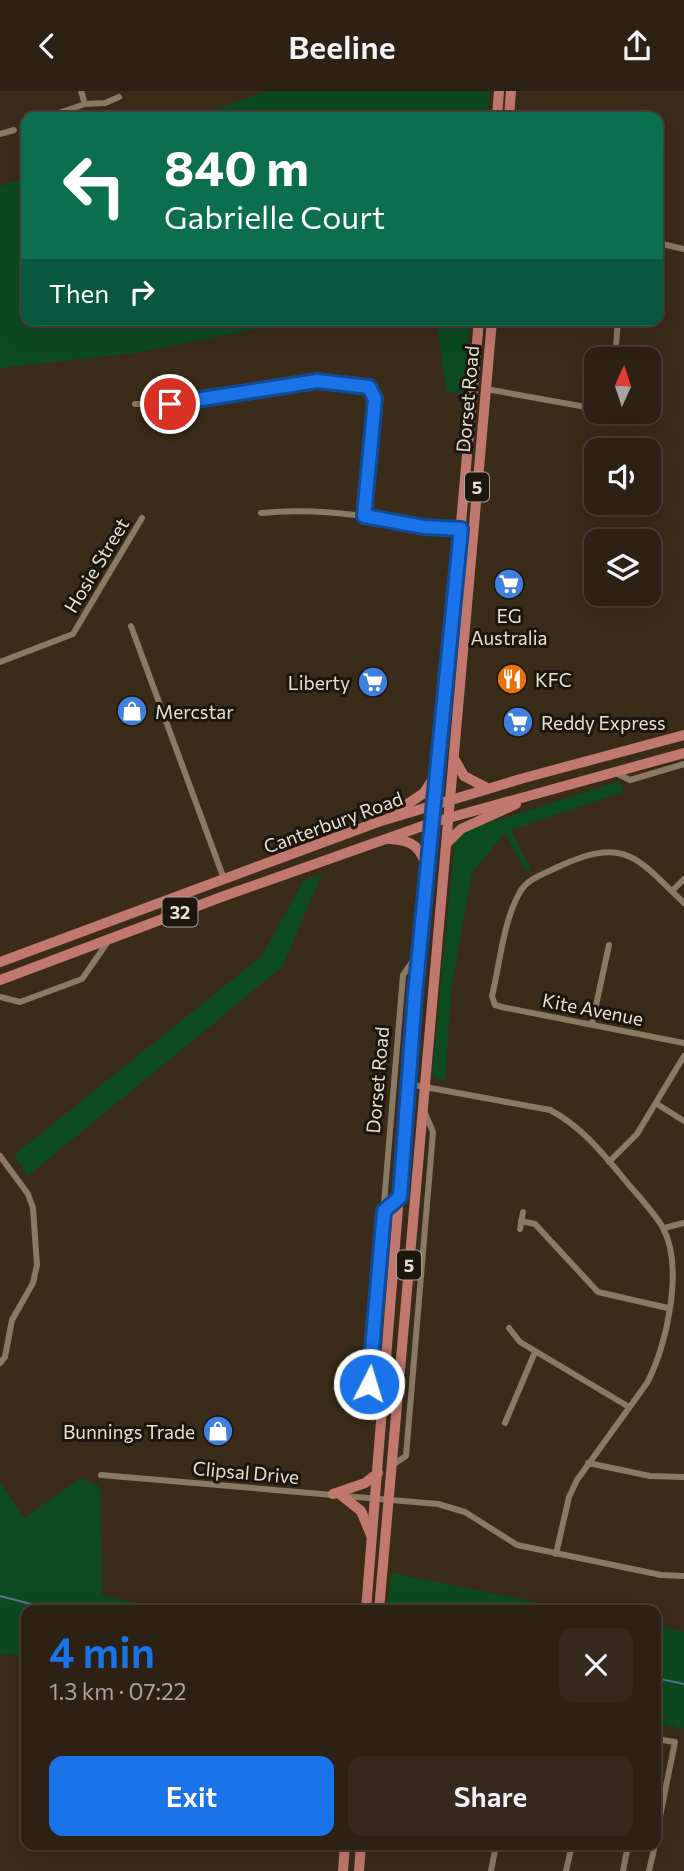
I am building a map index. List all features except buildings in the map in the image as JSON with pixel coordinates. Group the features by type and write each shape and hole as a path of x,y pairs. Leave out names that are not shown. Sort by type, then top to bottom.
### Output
{"main road":[{"path":"497,112 499,91"},
{"path":"509,112 511,91"},
{"name":"Dorset Road","path":"366,1605 419,958 479,326"},
{"name":"Dorset Road","path":"379,1605 491,326"},
{"path":"473,388 486,389"},
{"name":"Canterbury Road","path":"0,962 378,822 487,788 684,735"},
{"name":"Canterbury Road","path":"0,980 117,935 434,822 684,753"},
{"path":"455,760 464,776 487,788"},
{"path":"378,822 424,793 438,770"},
{"path":"448,842 461,829 545,790"},
{"path":"387,839 415,845 422,850 429,874"},
{"path":"131,914 137,928"},
{"path":"337,1495 365,1483 378,1473"},
{"path":"337,1495 361,1511 372,1539"},
{"path":"343,1871 345,1850"},
{"path":"359,1871 361,1850"}],"street":[{"path":"82,91 85,104"},
{"path":"62,112 120,97"},
{"path":"0,134 14,130"},
{"path":"663,244 684,249"},
{"path":"616,347 618,326"},
{"path":"135,404 170,404 317,381 369,387 375,399 364,516"},
{"path":"486,389 584,407"},
{"path":"261,513 301,508 424,527 474,530"},
{"name":"Hosie Street","path":"0,662 73,634 142,518"},
{"path":"131,626 224,879"},
{"name":"Canterbury Road","path":"612,773 630,780 684,764"},
{"name":"Kite Avenue","path":"672,891 637,861 612,850 566,864 534,878 520,892 513,909 492,996 495,1005 684,1044"},
{"path":"684,879 672,891 684,903"},
{"path":"0,997 20,1002 86,977 100,949 117,935"},
{"path":"592,1024 609,944"},
{"name":"Dorset Road","path":"382,1410 369,1384 403,975 412,962 419,958"},
{"path":"609,1162 632,1141 684,1056"},
{"path":"409,1084 550,1110 578,1128 664,1229 673,1263 668,1308 655,1365 629,1407 588,1463 569,1497 556,1554"},
{"path":"657,1104 684,1121"},
{"path":"0,1156 27,1194 33,1208 37,1265 33,1283 12,1320 5,1357 0,1363"},
{"path":"384,1211 400,1197"},
{"path":"520,1230 523,1212"},
{"path":"522,1221 536,1224 598,1292 668,1308"},
{"path":"664,1229 684,1223"},
{"path":"509,1328 516,1338 535,1352 629,1407"},
{"path":"505,1423 535,1352"},
{"path":"588,1463 650,1476 684,1477"},
{"name":"Clipsal Drive","path":"101,1475 448,1506 465,1512 505,1539 556,1554 661,1575 684,1576"},
{"path":"661,1740 675,1742 661,1810"},
{"path":"491,1871 495,1850"},
{"path":"566,1871 571,1850"},
{"path":"623,1871 627,1850"},
{"path":"649,1871 653,1850"}],"green space":[{"path":"267,91 489,91 487,112 208,112"},
{"path":"21,179 21,326 271,326 135,353 0,368 0,186"},
{"path":"438,326 469,326 463,395 446,391"},
{"path":"620,781 624,792 511,830 531,870 526,872 505,833 472,873 452,984 445,1080 436,1079 432,1073 455,839 470,829"},
{"path":"322,874 282,967 28,1176 14,1155 262,956 303,881"},
{"path":"81,1478 100,1487 102,1595 144,1605 21,1605 21,1654 0,1655 0,1482 24,1518"},
{"path":"391,1573 551,1605 388,1605"},
{"path":"661,1627 684,1632 684,1729 661,1724"}],"waterway":[{"path":"0,1596 34,1605"},
{"path":"661,1679 684,1684"}],"place":[{"name":"EG Australia","path":"509,584"},
{"name":"KFC","path":"512,679"},
{"name":"Liberty","path":"373,682"},
{"name":"Mercstar","path":"132,711"},
{"name":"Reddy Express","path":"518,722"},
{"name":"Bunnings Trade","path":"218,1431"}],"route":[{"path":"170,404 317,381 359,383 369,387 375,399 364,516 424,527 461,529 433,839 415,994 400,1197 384,1211 369,1384"}]}
